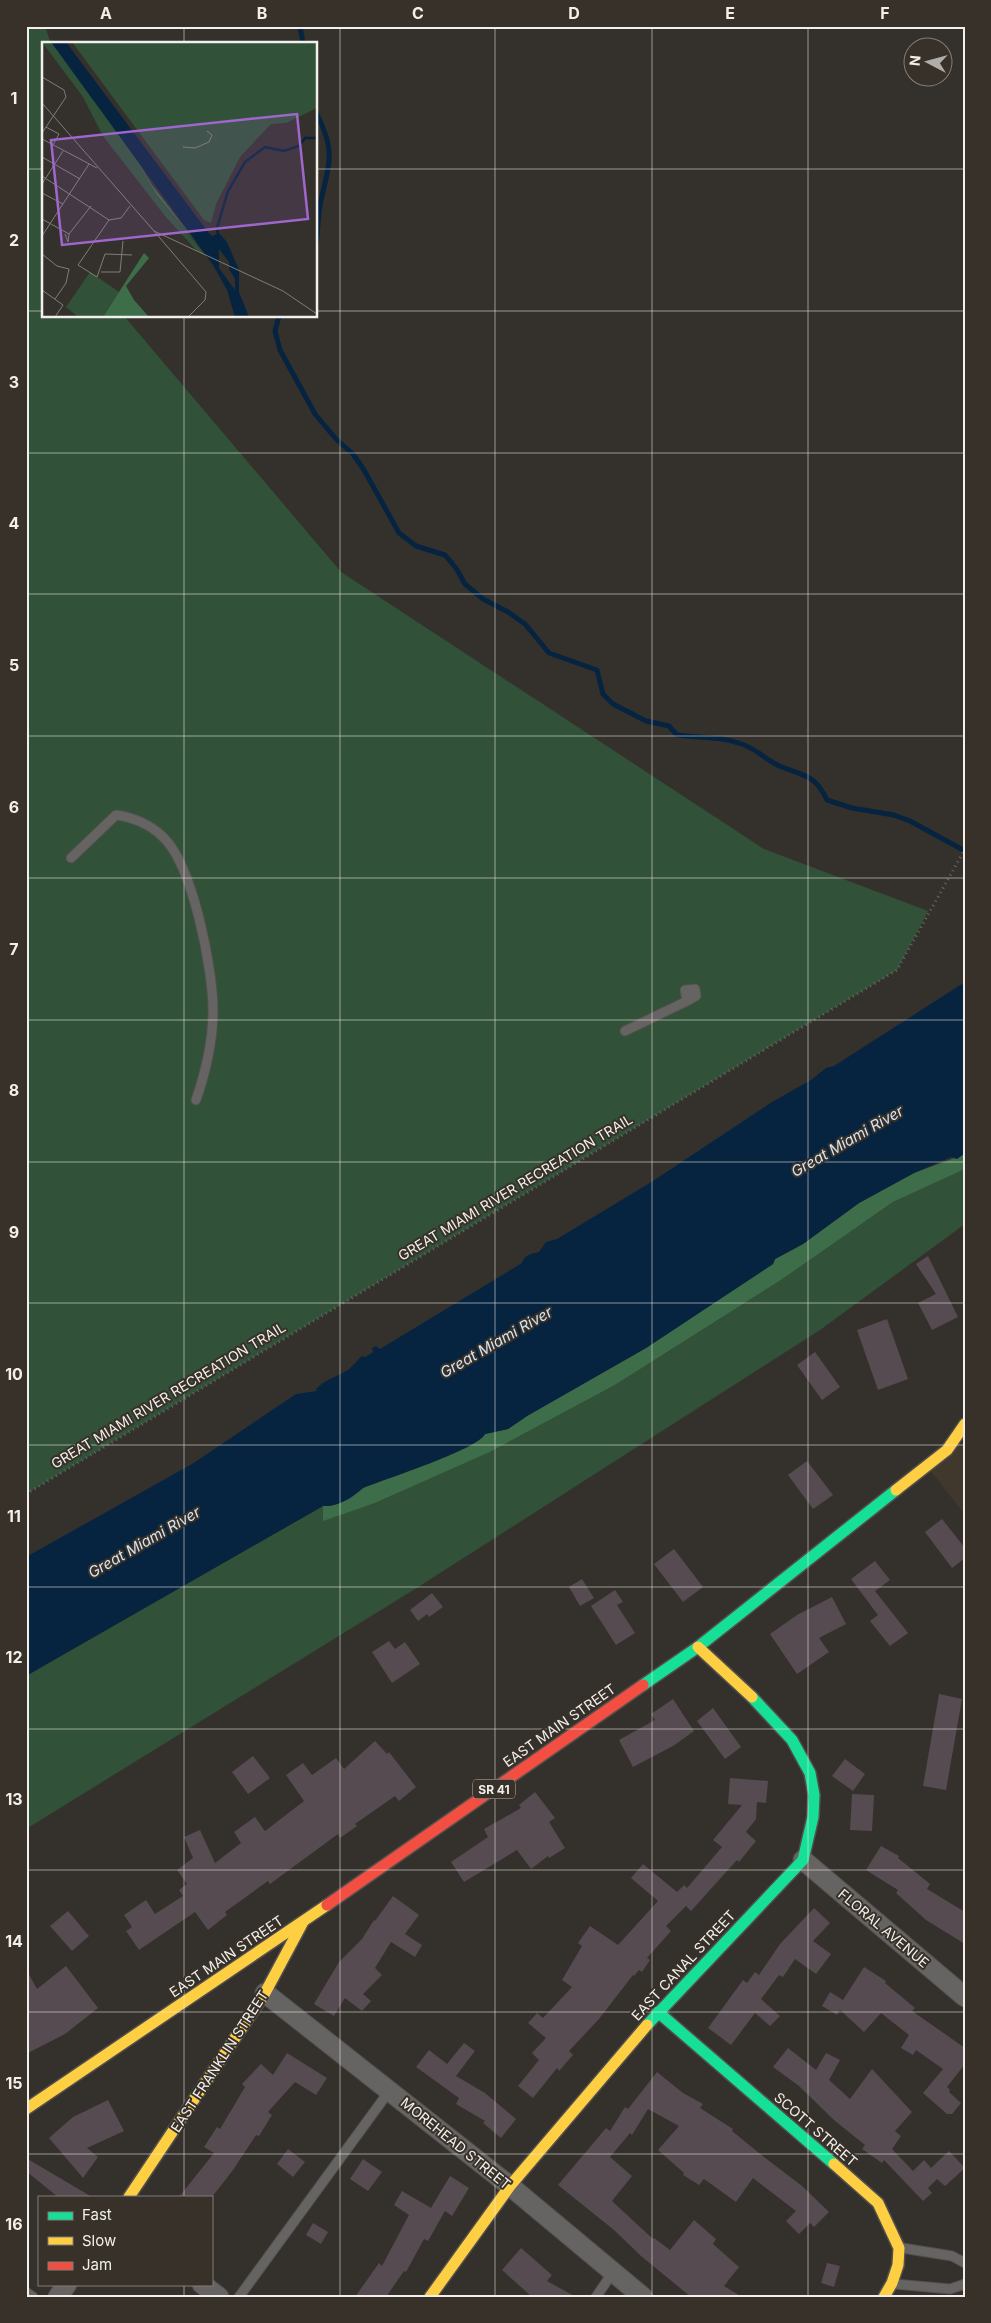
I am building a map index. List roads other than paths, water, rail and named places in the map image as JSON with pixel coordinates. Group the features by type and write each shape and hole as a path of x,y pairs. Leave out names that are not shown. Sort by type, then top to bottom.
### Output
{"street":[{"name":"SR 41","path":"947,1450 965,1424"},
{"path":"947,1450 965,1442"},
{"name":"EAST MAIN STREET","path":"26,2109 303,1922 698,1647 947,1450"},
{"name":"EAST CANAL STREET","path":"430,2297 510,2186 658,2012 803,1860 813,1830 814,1803 810,1773 798,1747 765,1711 698,1647"},
{"name":"FLORAL AVENUE","path":"803,1860 965,1997"},
{"name":"EAST FRANKLIN STREET","path":"130,2196 265,1993 303,1922"},
{"name":"MOREHEAD STREET","path":"265,1993 510,2186 643,2297"},
{"name":"SCOTT STREET","path":"658,2012 878,2203 898,2248 898,2265 892,2284 884,2297"},
{"path":"58,2297 66,2286"},
{"path":"204,2286 218,2297"}],"lane":[{"path":"71,858 116,815 141,822 164,838 185,873 202,933 213,989 211,1040 205,1072 196,1100"},
{"path":"625,1030 687,1001"},
{"path":"239,2297 390,2090"},
{"path":"898,2248 952,2256 965,2263"},
{"path":"596,2297 613,2272"},
{"path":"892,2284 950,2289 965,2284"},
{"path":"26,2292 33,2297"}],"water":[{"name":"Great Miami River","path":"965,982 964,1154 957,1159 951,1157 914,1173 859,1203 803,1244 775,1259 773,1264 646,1348 527,1416 508,1429 485,1434 466,1448 449,1456 363,1488 339,1503 323,1506 26,1676 26,1557 192,1464 296,1394 317,1391 316,1389 327,1380 348,1370 362,1356 365,1357 373,1352 372,1348 376,1346 380,1349 522,1263 527,1256 539,1252 546,1242 557,1239 653,1181 772,1102 811,1080 826,1068 834,1066"}],"waterway":[{"path":"300,26 303,42"},
{"path":"318,116 323,126 329,149 328,168 318,224"},
{"path":"278,318 275,331 280,350 315,414 336,439 353,454 399,533 416,546 445,555 456,568 465,584 483,599 508,612 525,624 549,653 597,670 603,694 613,704 646,721 669,726 677,735 734,741 747,746 777,765 814,781 827,800 852,808 894,815 910,821 965,851"}]}
